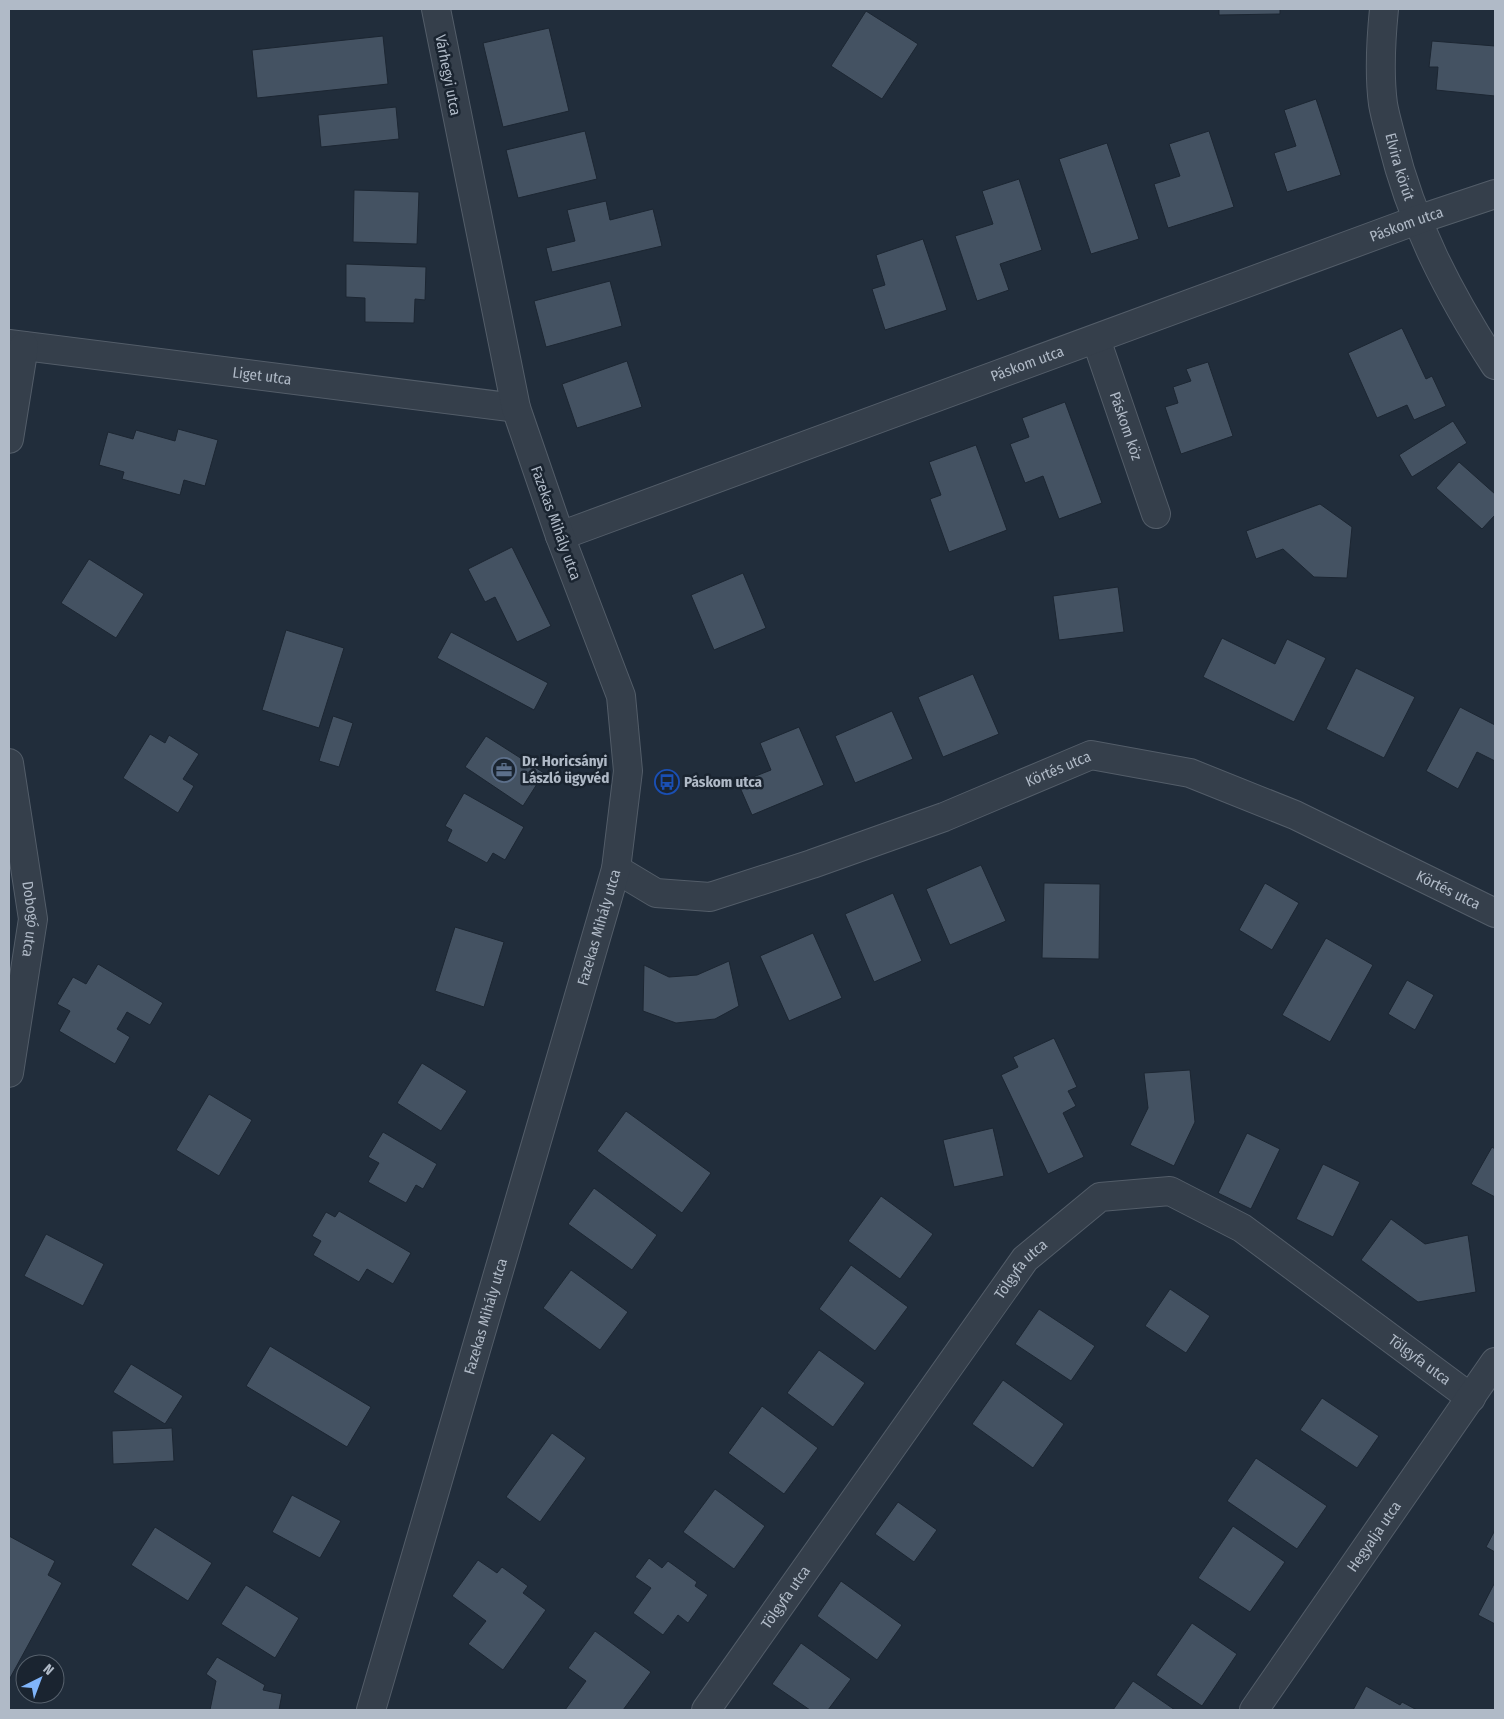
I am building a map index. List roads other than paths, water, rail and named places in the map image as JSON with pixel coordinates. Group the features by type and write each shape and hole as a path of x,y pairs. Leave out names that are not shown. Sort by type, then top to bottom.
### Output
{"street":[{"name":"Várhegyi utca","path":"436,9 461,141"},
{"name":"Elvira körút","path":"1384,9 1382,34 1383,104 1400,174 1417,220 1460,311 1495,365"},
{"name":"Fazekas Mihály utca","path":"372,1710 616,869 628,771 621,696 560,536 516,408 461,141"},
{"name":"Páskom utca","path":"560,536 1417,220 1495,194"},
{"name":"Páskom köz","path":"1096,339 1156,514"},
{"name":"Liget utca","path":"16,345 516,408"},
{"path":"9,439 16,345"},
{"name":"Körtés utca","path":"616,869 656,893 710,897 812,864 944,817 1091,755 1190,773 1295,815 1495,914"},
{"name":"Dobogó utca","path":"9,763 33,918 9,1073"},
{"name":"Tölgyfa utca","path":"706,1710 1024,1259 1100,1197 1170,1192 1242,1228 1471,1398"},
{"name":"Hegyalja utca","path":"1254,1710 1495,1362"}],"place":[{"name":"Dr. Horicsányi László ügyvéd","path":"504,770"},
{"name":"Páskom utca","path":"667,782"}]}
